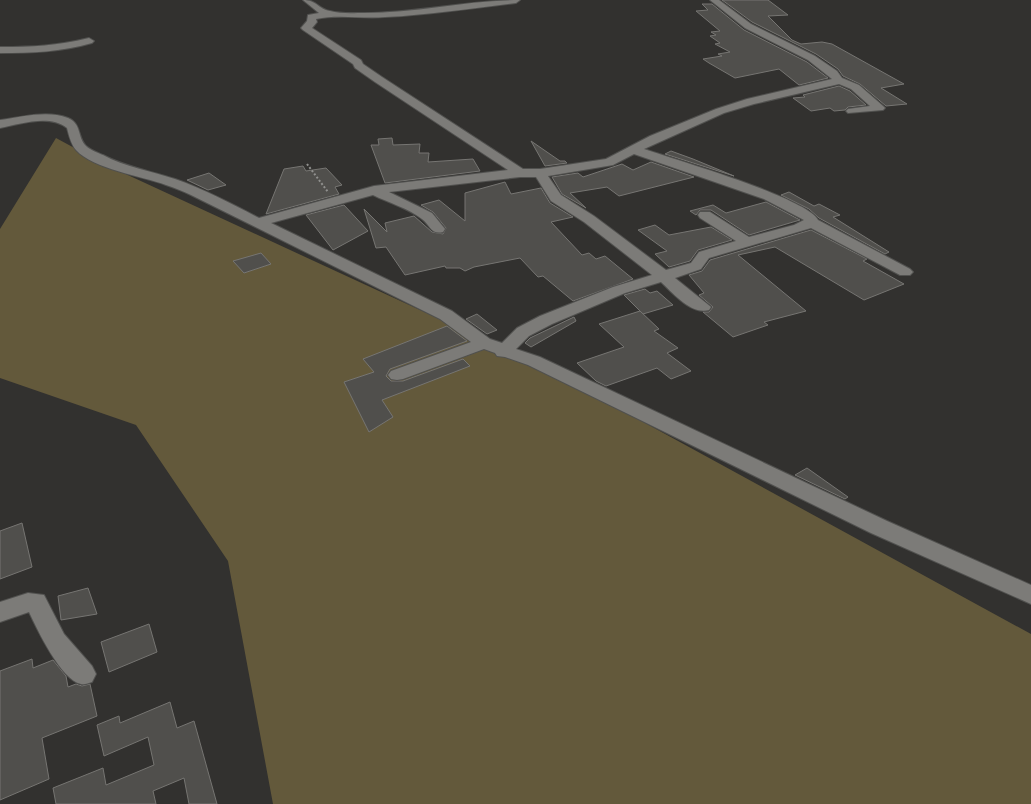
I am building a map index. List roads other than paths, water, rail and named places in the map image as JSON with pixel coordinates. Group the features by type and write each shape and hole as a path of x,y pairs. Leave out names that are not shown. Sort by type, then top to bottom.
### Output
{"street":[{"path":"307,0 326,14"},
{"path":"516,0 416,13 364,16 326,14 311,17 312,22 306,28 357,62 359,66 383,83 520,173"},
{"path":"714,0 748,26 796,49 829,70 839,80 852,85 879,108 852,111"},
{"path":"0,50 45,50 89,40"},
{"path":"258,222 374,190 520,173 540,173 609,162 654,139 720,111 751,101 838,82 839,80"},
{"path":"0,124 38,118 52,118 65,121 73,127 75,138 81,148 110,164 171,182 258,222 446,314 484,343 503,352 534,361 878,527 1031,595"},
{"path":"634,150 769,196 811,218 810,222"},
{"path":"540,173 556,198 589,220 664,276 690,299 703,307"},
{"path":"374,190 427,216 438,229"},
{"path":"705,215 748,243"},
{"path":"503,352 523,332 546,320 619,290 696,266 704,255 799,228 810,222"},
{"path":"810,222 905,272"},
{"path":"398,375 484,343"},
{"path":"0,612 28,602 36,602 54,641 82,674"}]}
